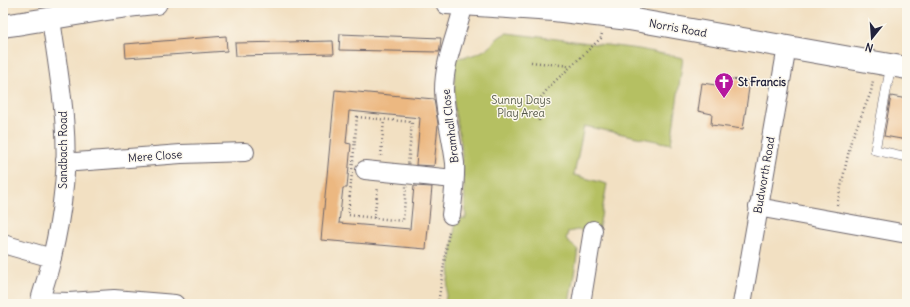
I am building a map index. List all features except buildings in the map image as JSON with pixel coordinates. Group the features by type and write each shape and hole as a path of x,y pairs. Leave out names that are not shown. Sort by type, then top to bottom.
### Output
{"street":[{"path":"3,26 126,6 156,3"},
{"name":"Norris Road","path":"458,3 554,10 604,16 630,11 787,47 899,66"},
{"name":"Bramhall Close","path":"451,215 455,165 453,144 446,113 444,89 458,3"},
{"name":"Sandbach Road","path":"40,302 52,258 64,193 65,130 61,85 52,19"},
{"name":"Budworth Road","path":"742,304 787,47"},
{"name":"Mere Close","path":"65,160 76,162 181,154 245,152"},
{"name":"Bramhall Close","path":"365,170 454,179"},
{"path":"758,207 907,234"},
{"path":"581,304 593,230"},
{"path":"3,244 52,258"},
{"path":"40,302 114,300 175,304"}],"lane":[{"path":"899,66 875,150 907,157"}],"path":[{"path":"539,121 539,100 550,86 601,38 604,16"},
{"path":"530,62 571,66"},
{"path":"834,220 851,141 871,92"},
{"path":"438,304 451,215"}],"green space":[{"name":"Sunny Days Play Area","path":"507,33 639,49 683,58 671,144 584,126 574,175 607,184 598,233 577,230 568,232 566,240 578,250 569,304 445,304 456,219 466,218 461,144 454,107 455,58 477,54 489,47 499,37"}],"place":[{"name":"St Francis","path":"724,99"}]}
